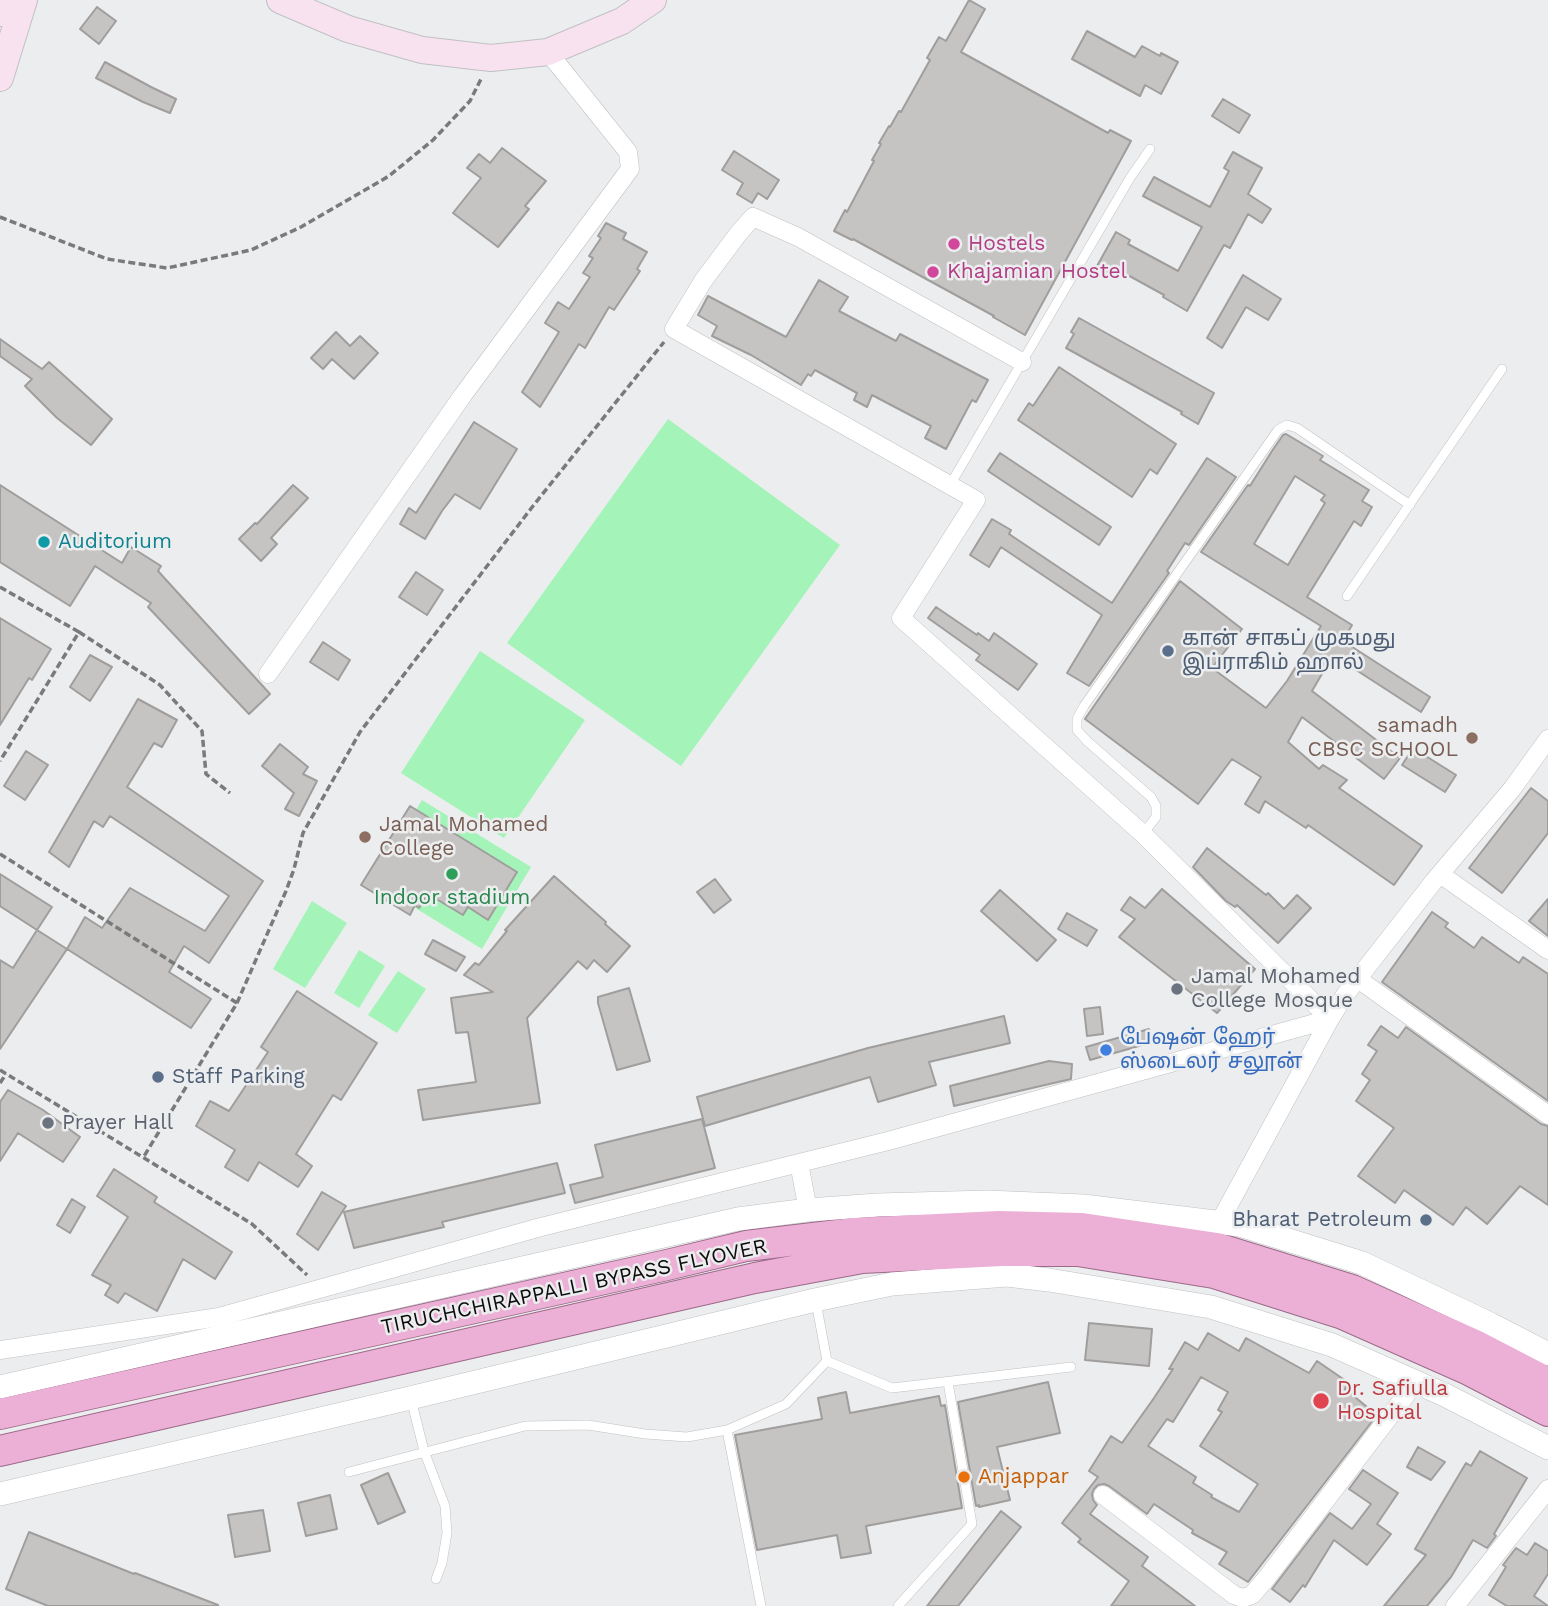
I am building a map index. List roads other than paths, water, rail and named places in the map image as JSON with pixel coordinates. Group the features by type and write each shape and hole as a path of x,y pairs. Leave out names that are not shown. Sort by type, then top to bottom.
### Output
{"highway":[{"name":"TIRUCHCHIRAPPALLI BYPASS FLYOVER","path":"0,1414 654,1268 746,1245 855,1234 1080,1240 1217,1248 1352,1290 1477,1346 1548,1383"},
{"name":"TIRUCHCHIRAPPALLI BYPASS FLYOVER","path":"0,1451 755,1278 862,1258 1002,1239"},
{"path":"1080,1240 1213,1273 1343,1314 1467,1369 1548,1411"}],"main road":[{"path":"0,13 4,0"},
{"path":"0,78 24,0"},
{"path":"280,0 348,29 422,50 491,58 548,52 622,21 653,0"}],"street":[{"path":"268,674 463,395 630,169 628,152 548,52"},
{"path":"1022,362 799,237 753,217 703,281 674,329 976,500 901,618 1143,834 1330,1019"},
{"path":"1219,1223 1330,1019 1357,979 1512,789 1541,764 1548,739"},
{"path":"1440,874 1548,950"},
{"path":"1357,979 1548,1115"},
{"path":"0,1350 219,1317 541,1227 888,1141 1330,1019"},
{"path":"799,1163 808,1210"},
{"path":"0,1387 738,1219 878,1205 1002,1239 1062,1282 1210,1307 1332,1345 1445,1395 1548,1448"},
{"path":"0,1494 892,1284 1083,1206 1240,1225 1362,1263 1548,1354"},
{"path":"1103,1495 1234,1595 1243,1598 1252,1595 1415,1383"},
{"path":"1455,1606 1548,1489"}],"lane":[{"path":"950,485 1130,178 1150,149"},
{"path":"1347,596 1502,369"},
{"path":"1143,834 1156,817 1156,806 1151,797 1087,741 1077,730 1077,719 1278,429 1287,425 1297,428 1410,505"},
{"path":"815,1300 827,1361"},
{"path":"827,1361 892,1388 1071,1367"},
{"path":"349,1472 525,1426 589,1425 645,1434 687,1437 727,1430 786,1404 827,1361"},
{"path":"898,1606 972,1524 948,1382"},
{"path":"410,1398 424,1451 445,1506 447,1533 442,1563 436,1579"},
{"path":"727,1430 761,1606"}],"place":[{"name":"Hostels","path":"954,244"},
{"name":"Khajamian Hostel","path":"933,272"},
{"name":"Auditorium","path":"44,542"},
{"name":"கான் சாகப் முகமது இப்ராகிம் ஹால்","path":"1168,651"},
{"name":"samadh CBSC SCHOOL","path":"1472,738"},
{"name":"Jamal Mohamed College","path":"365,837"},
{"name":"Indoor stadium","path":"452,874"},
{"name":"Jamal Mohamed College Mosque","path":"1177,989"},
{"name":"பேஷன் ஹேர் ஸ்டைலர் சலூன்","path":"1106,1050"},
{"name":"Staff Parking","path":"158,1077"},
{"name":"Prayer Hall","path":"48,1123"},
{"name":"Bharat Petroleum","path":"1426,1220"},
{"name":"Dr. Safiulla Hospital","path":"1321,1401"},
{"name":"Anjappar","path":"964,1477"}]}
